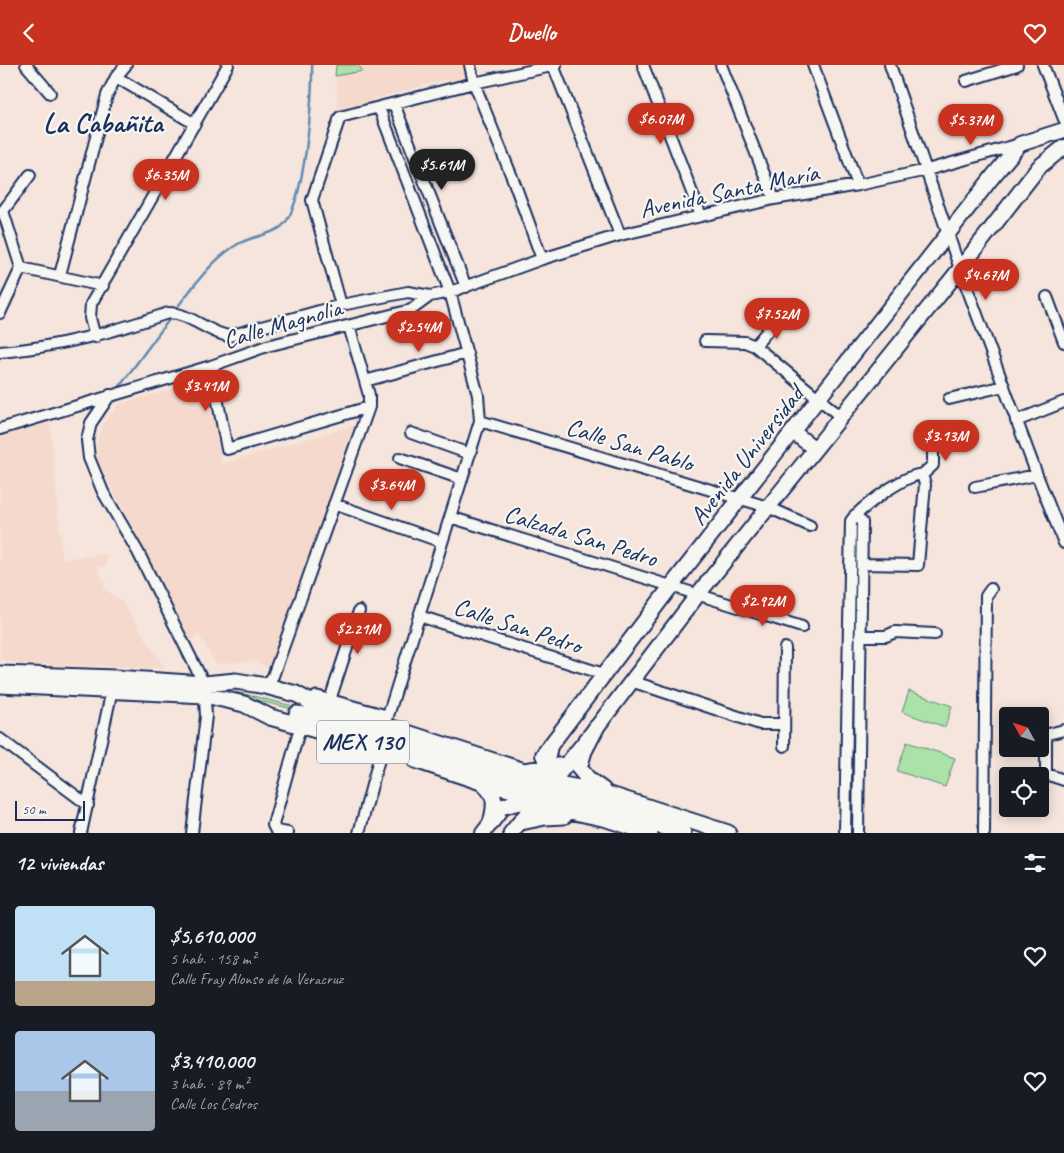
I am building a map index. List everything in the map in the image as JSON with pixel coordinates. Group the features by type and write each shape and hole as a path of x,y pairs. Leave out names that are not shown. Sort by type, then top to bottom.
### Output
{"main road":[{"path":"1020,144 1064,130"},
{"name":"Avenida Universidad","path":"549,748 672,585 948,232 1020,144"},
{"name":"Avenida Universidad","path":"566,764 596,728 699,593 960,269 1039,167 1064,147"},
{"path":"793,432 815,449"},
{"name":"MEX 130","path":"0,674 113,684 205,689 236,681 266,686 296,694 341,720 387,740 513,780 611,795 728,833"},
{"name":"MEX 130","path":"0,685 113,684"},
{"name":"MEX 130","path":"205,689 244,704 270,717 301,724 382,748 481,782 509,789 535,784 683,833"},
{"path":"296,694 387,719 535,784 542,805 607,819 650,833"},
{"path":"244,704 319,718 341,720"},
{"path":"596,728 584,751 579,768 589,780 611,795"},
{"path":"549,748 552,759 566,764"},
{"path":"516,827 549,748"},
{"path":"487,828 503,808 566,764"},
{"path":"481,782 488,788 496,805 487,828"},
{"path":"503,808 515,813 516,827"},
{"path":"516,827 545,817 566,816 624,833"}],"street":[{"path":"26,65 50,93"},
{"path":"60,275 108,95 116,77 126,65"},
{"path":"95,337 90,312 92,304 228,65"},
{"path":"470,65 474,83 514,182 542,259"},
{"path":"341,305 312,200 340,117 474,83 554,65 620,235"},
{"path":"643,65 701,216"},
{"path":"721,65 774,199"},
{"path":"814,65 858,185"},
{"path":"890,65 960,269 1036,475 1064,543"},
{"path":"966,81 1017,65"},
{"path":"1043,65 1064,119"},
{"path":"116,77 196,124"},
{"path":"394,104 466,287"},
{"path":"378,108 450,292 478,395 480,421 387,719"},
{"name":"Avenida Santa María","path":"430,296 466,287 542,259 620,235 774,199 858,185 927,170 1020,144"},
{"path":"0,313 21,268 3,211 30,175"},
{"path":"21,268 60,275 103,286"},
{"path":"0,352 38,349 95,337 168,313 180,314 218,334 229,335 341,305 408,292 430,296"},
{"name":"Calle Magnolia","path":"0,429 211,366 267,346 411,310 430,296"},
{"path":"1047,297 1064,342"},
{"path":"755,346 778,318"},
{"path":"266,686 272,676 368,407 370,395 349,326"},
{"path":"705,341 745,342 755,346 841,417"},
{"path":"365,381 467,353"},
{"path":"211,366 227,449 368,407"},
{"path":"949,399 1004,386"},
{"path":"110,395 92,423 87,441 89,458 102,492 138,553 205,689 206,716 192,833"},
{"path":"1016,421 1064,402"},
{"name":"Calle San Pablo","path":"480,421 768,507 810,526"},
{"path":"411,433 470,454"},
{"path":"845,833 845,734 851,521 855,515 911,476 922,475 933,465 933,434"},
{"path":"400,458 462,479"},
{"path":"862,564 918,565 925,484 922,475"},
{"path":"975,487 1036,475"},
{"path":"334,503 442,542"},
{"path":"855,515 862,522 858,833"},
{"name":"Calzada San Pedro","path":"450,517 699,593 802,627"},
{"path":"984,833 986,596 991,589"},
{"path":"329,703 359,611"},
{"name":"Calle San Pedro","path":"419,615 604,674"},
{"path":"860,636 886,636 895,632 935,634"},
{"path":"784,746 785,648"},
{"path":"631,681 760,724 784,724"},
{"path":"82,833 113,684"},
{"path":"288,833 276,831 273,825 301,724"},
{"path":"1064,731 1048,734 1045,769 1046,774 1064,780"},
{"path":"845,734 858,733"},
{"path":"0,739 88,805"},
{"path":"359,833 382,748"}],"shaded area":[{"path":"336,65 465,65 469,82 450,87 448,79 372,99 374,108 338,115"},
{"path":"210,379 221,464 355,425 278,657 268,668 254,661 216,664 199,635 191,640 97,460 97,443 103,424 119,404"},
{"path":"50,423 62,559 106,554 106,566 97,567 105,584 102,587 121,601 165,668 21,664 0,659 0,436"}],"green space":[{"path":"336,65 358,65 363,71 335,76"},
{"path":"909,691 952,706 945,727 902,712"},
{"path":"236,692 301,708 297,710 240,696 235,694"},
{"path":"907,742 955,758 945,787 897,771"}],"waterway":[{"path":"175,310 204,274 228,250 238,244 277,230 289,216 302,176 306,151 311,101 312,65"},
{"path":"120,386 171,317"}],"district":[{"name":"La Cabañita","path":"103,122"}]}
